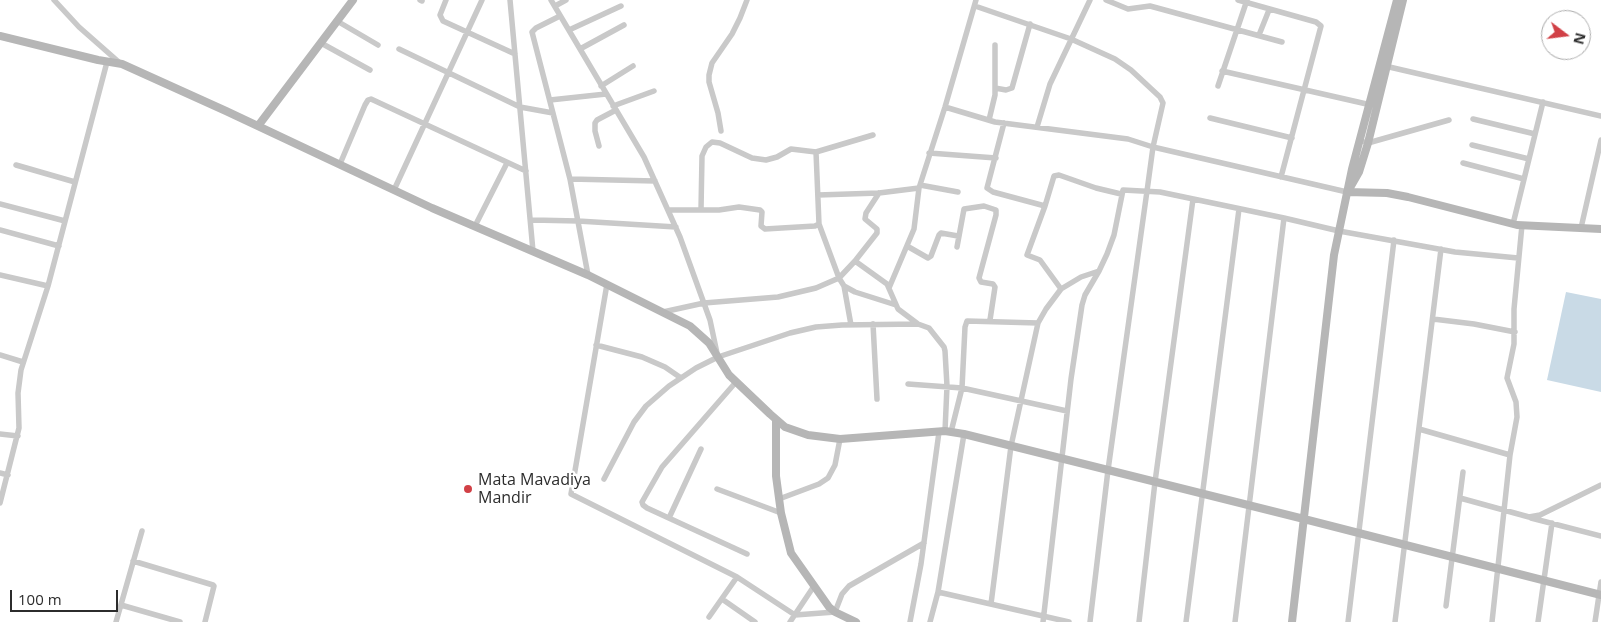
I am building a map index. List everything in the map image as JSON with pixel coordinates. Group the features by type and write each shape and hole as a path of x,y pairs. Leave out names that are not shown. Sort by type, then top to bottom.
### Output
{"street":[{"path":"54,0 79,27 122,64 394,190 588,275 690,326 709,343 729,375 776,420 785,426 808,435 840,439 945,432 964,434 1304,518 1600,595"},
{"path":"258,126 353,0"},
{"path":"446,0 440,11 440,19 515,54"},
{"path":"394,190 482,0"},
{"path":"510,0 532,220 533,251"},
{"path":"551,0 644,157 676,227 710,320 718,357"},
{"path":"555,6 566,0"},
{"path":"721,131 708,75 712,63 740,18 747,0"},
{"path":"1037,127 1050,84 1090,0"},
{"path":"1106,0 1128,9 1150,6 1282,42"},
{"path":"1238,0 1316,22 1321,26 1282,177"},
{"path":"1384,66 1397,0"},
{"path":"1292,622 1334,255 1360,141 1373,106 1403,0"},
{"path":"1218,86 1246,2"},
{"path":"889,288 908,246 915,223 919,186 976,3 1071,39 1122,64 1160,97 1163,103 1153,148 1108,470 1090,622"},
{"path":"568,30 621,6"},
{"path":"1259,35 1269,10"},
{"path":"560,16 532,32 570,179 588,275"},
{"path":"338,21 378,44"},
{"path":"995,88 1006,90 1012,88 1030,24"},
{"path":"580,49 624,25"},
{"path":"0,36 122,64"},
{"path":"321,43 370,70"},
{"path":"989,120 995,88 995,45"},
{"path":"399,50 520,107 553,113"},
{"path":"0,503 18,436 20,419 18,393 23,362 48,286 107,62"},
{"path":"601,86 633,66"},
{"path":"1384,66 1601,116"},
{"path":"1222,71 1373,106"},
{"path":"599,146 595,130 597,120 615,108 654,91"},
{"path":"550,100 606,94"},
{"path":"340,164 368,100 375,100 526,171"},
{"path":"1512,224 1543,102"},
{"path":"1347,192 1359,172 1368,143 1373,106"},
{"path":"945,107 1004,123 1119,137 1153,148 1347,192 1387,193 1408,197 1512,224 1601,229"},
{"path":"1210,118 1292,138"},
{"path":"1474,119 1535,134"},
{"path":"1360,141 1368,143 1449,120"},
{"path":"1004,123 987,188 1045,206"},
{"path":"701,210 702,156 706,147 712,142 720,143 766,160 778,157 791,149 816,152 873,135"},
{"path":"1581,228 1601,140"},
{"path":"1472,145 1528,159"},
{"path":"816,152 819,224 839,278 844,286 851,325"},
{"path":"930,153 996,158"},
{"path":"475,226 508,163"},
{"path":"1463,163 1524,179"},
{"path":"16,165 75,182"},
{"path":"1061,289 1040,260 1027,255 1045,206 1052,178 1056,175 1121,194"},
{"path":"570,179 655,181"},
{"path":"818,195 879,193 919,186 958,192"},
{"path":"1044,619 1083,300 1099,271 1114,235 1123,190 1147,191 1193,199 1339,231 1441,249 1518,258"},
{"path":"663,312 704,303 778,297 816,288 839,278 877,233 877,229 865,219 866,213 879,193"},
{"path":"1140,622 1156,482 1193,199"},
{"path":"0,204 65,222"},
{"path":"957,247 964,209 986,206 997,212 979,278 981,282 993,284 996,287 990,320"},
{"path":"668,210 719,210 739,207 758,209 762,212 761,226 765,229 815,226 819,224"},
{"path":"1186,622 1239,209"},
{"path":"1235,622 1284,218"},
{"path":"532,220 578,220 676,227"},
{"path":"1492,622 1510,455 1518,409 1507,378 1515,332 1514,309 1522,225"},
{"path":"0,230 59,246"},
{"path":"908,246 928,258 931,256 941,233 958,236"},
{"path":"1348,622 1394,240"},
{"path":"1395,622 1441,249"},
{"path":"855,261 887,284 896,305 902,313 918,324 930,328 946,351 948,386 945,432 910,622"},
{"path":"991,604 1011,446 1038,323 1046,308 1061,289 1080,277 1099,271"},
{"path":"0,275 48,286"},
{"path":"606,284 571,494 737,577 795,615 835,612"},
{"path":"844,286 855,292 896,305"},
{"path":"1433,319 1464,322 1515,332"},
{"path":"945,432 962,388 965,323 970,320 990,320 1038,323"},
{"path":"873,324 877,399"},
{"path":"604,479 634,422 646,406 669,386 718,357 801,330 830,325 918,324"},
{"path":"596,345 642,357 665,367 681,378"},
{"path":"0,355 23,362"},
{"path":"736,382 662,467 643,499 643,505 747,554"},
{"path":"908,384 962,388 1068,411"},
{"path":"776,420 776,476 781,513 790,553 835,612 856,622"},
{"path":"1419,429 1510,455"},
{"path":"0,434 18,436"},
{"path":"930,622 938,592 964,434"},
{"path":"779,499 819,484 828,478 835,465 840,439"},
{"path":"669,518 700,449"},
{"path":"1446,606 1463,472"},
{"path":"0,473 8,474"},
{"path":"1529,517 1540,515 1601,485"},
{"path":"717,489 781,513"},
{"path":"1460,498 1601,536"},
{"path":"1538,622 1542,580 1552,523"},
{"path":"116,622 142,531"},
{"path":"835,612 842,594 849,586 924,543"},
{"path":"133,561 213,584 204,622"},
{"path":"709,618 737,577"},
{"path":"1595,622 1601,582"},
{"path":"790,622 814,586"},
{"path":"938,592 1044,619 1069,622"},
{"path":"722,599 755,622"},
{"path":"121,605 180,622"}],"water":[{"path":"1566,292 1601,299 1601,392 1547,380"}],"place":[{"name":"Mata Mavadiya Mandir","path":"468,489"}]}
